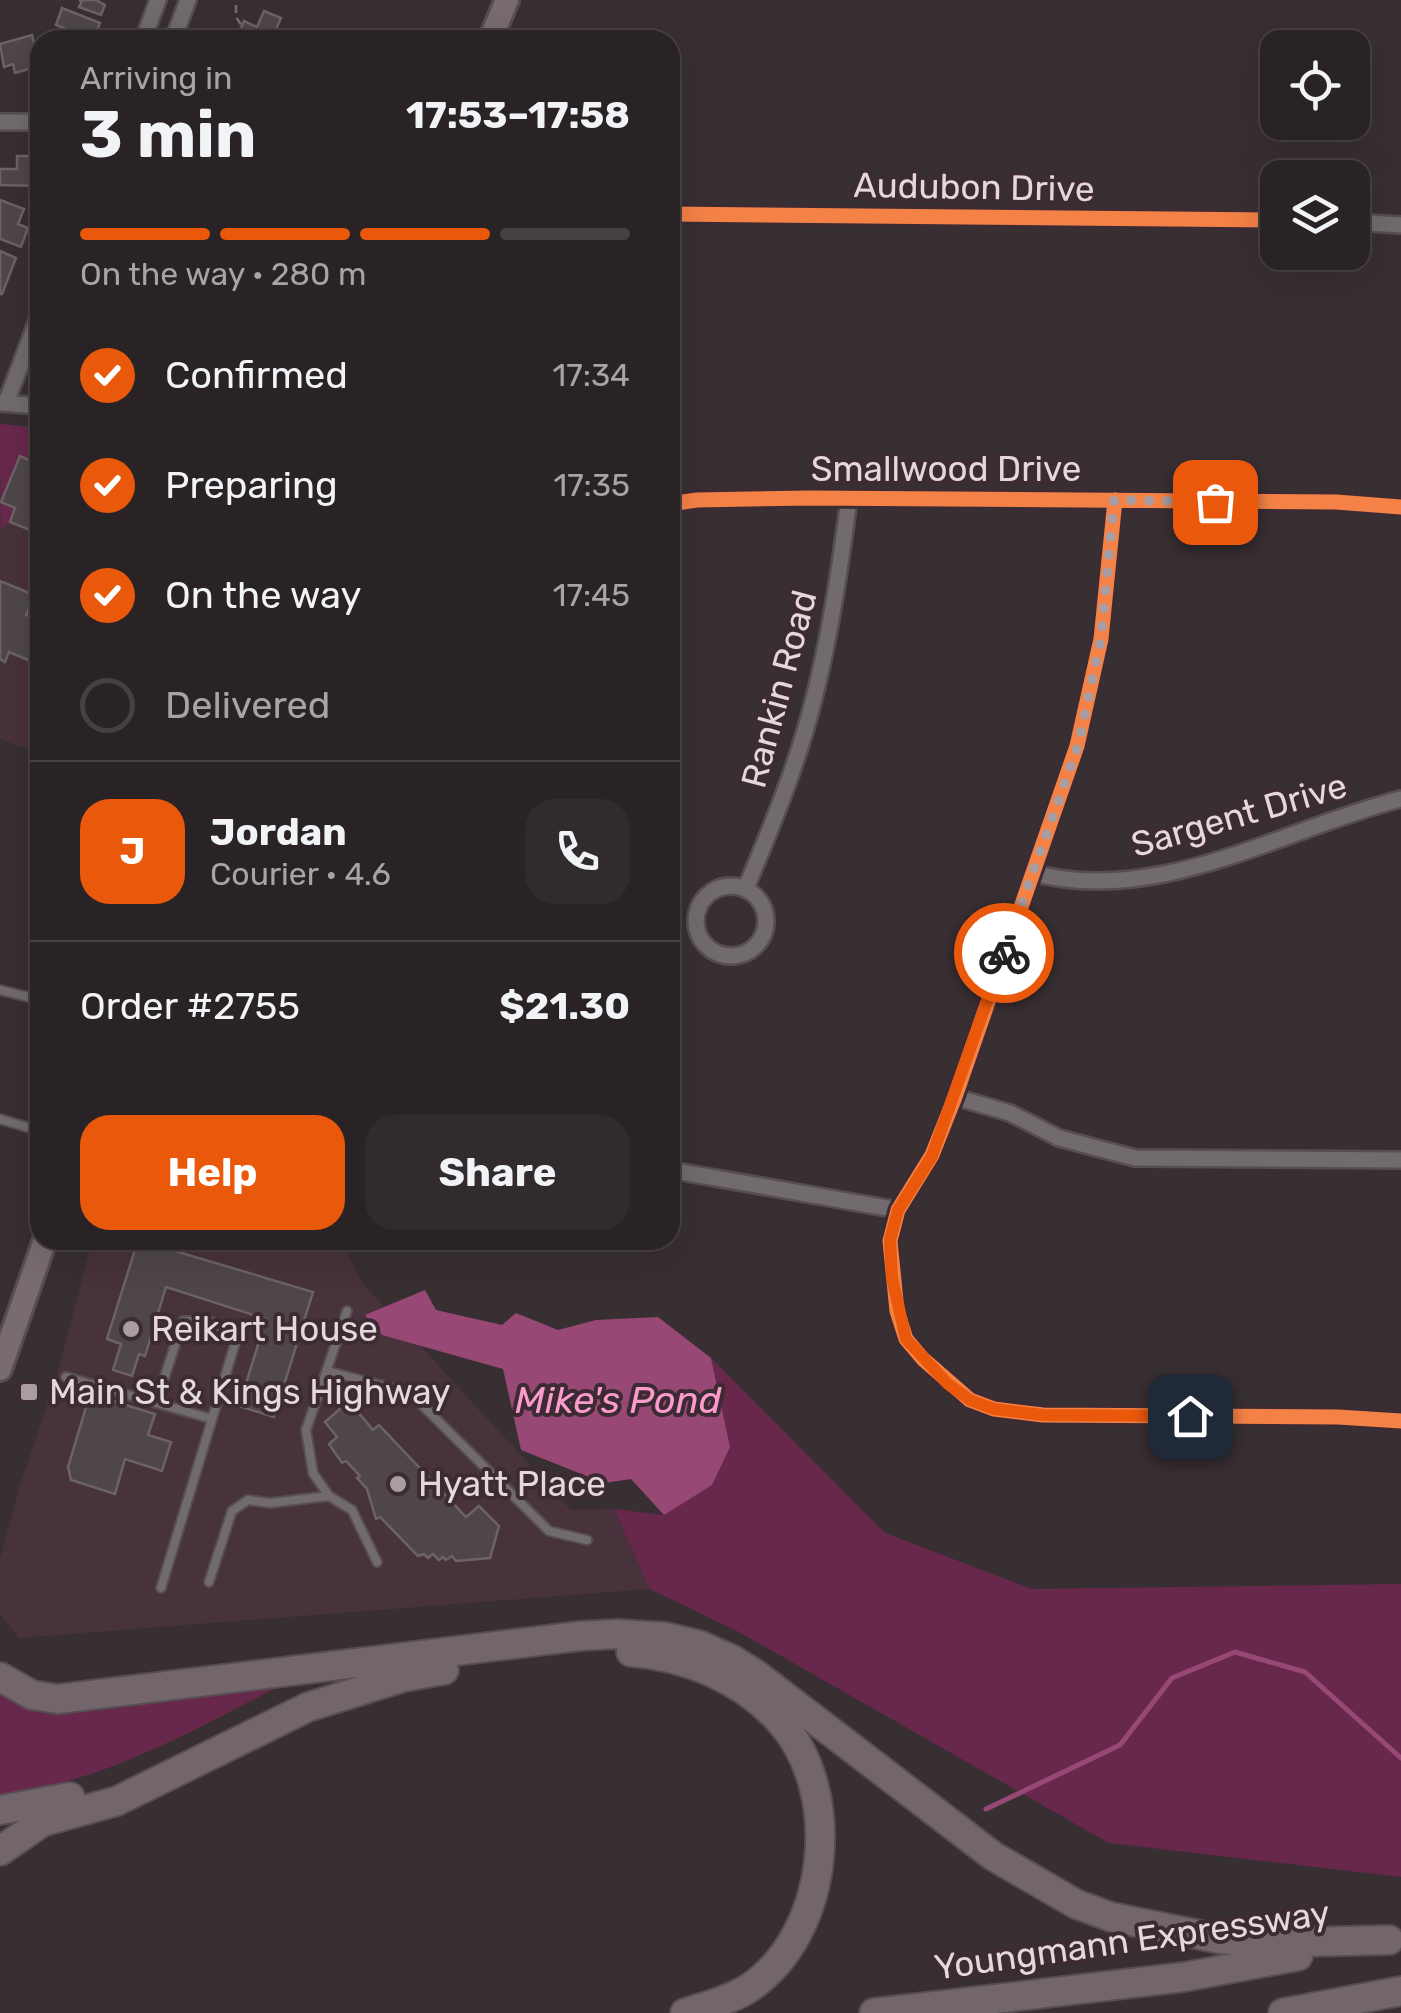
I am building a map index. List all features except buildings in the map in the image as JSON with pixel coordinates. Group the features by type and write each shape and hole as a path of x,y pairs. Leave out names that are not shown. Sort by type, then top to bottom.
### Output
{"highway":[{"path":"0,1676 32,1695 58,1698 617,1634 666,1638 699,1645 758,1676 993,1856 1076,1904 1111,1917 1220,1939 1264,1943 1395,1938"},
{"path":"0,1827 42,1822 118,1801 308,1706 404,1677 616,1650 655,1654 696,1665 752,1696 780,1721 797,1746 816,1800 818,1864 810,1901 798,1928 768,1972 748,1988 686,2013"},
{"path":"0,1810 57,1801 120,1783 278,1700 355,1673 422,1656"},
{"path":"0,1851 42,1822"},
{"name":"Youngmann Expressway","path":"874,2013 1184,1977 1395,1938"},
{"path":"1283,2013 1401,1991"}],"main road":[{"path":"494,30 508,0"},
{"path":"0,1368 42,1250"}],"street":[{"path":"148,30 158,0"},
{"path":"177,30 188,0"},
{"path":"0,122 30,122"},
{"name":"Audubon Drive","path":"680,214 1260,220"},
{"path":"1370,223 1401,225"},
{"path":"30,337 3,403 30,402"},
{"name":"Rankin Road","path":"746,888 775,819 812,706 839,578 849,499"},
{"path":"1114,500 1101,639 1082,728 956,1096 932,1156 898,1210 890,1240 897,1311 906,1339 948,1384 970,1400 994,1409 1043,1415 1401,1421"},
{"name":"Smallwood Drive","path":"680,503 1114,500 1401,506"},
{"name":"Sargent Drive","path":"1033,873 1086,882 1168,872 1232,855 1401,798"},
{"path":"724,886 746,888 763,905 766,929 753,949 742,955 718,954 708,948 696,928 699,906 705,897 724,886"},
{"path":"956,1096 1010,1113 1059,1138 1135,1158 1401,1160"},
{"path":"680,1172 898,1210"}],"lane":[{"path":"0,990 30,998"},
{"path":"0,1119 30,1128"},
{"path":"346,1311 306,1430 313,1473 328,1496 352,1510 377,1562"},
{"path":"156,1403 183,1321 209,1321 237,1337 161,1588"},
{"path":"327,1372 410,1393 550,1530 587,1540"},
{"path":"66,1377 212,1419"},
{"path":"209,1582 232,1511 248,1500 270,1503 328,1496"}],"path":[{"path":"236,6 236,17 242,26"}],"shaded area":[{"path":"0,424 30,427 30,750 0,739"},
{"path":"0,424 30,427 30,461 20,457 1,501 15,508 10,522 1,528"},
{"path":"89,1250 347,1250 361,1281 571,1510 614,1509 650,1589 19,1638 0,1614 0,1560 19,1488 57,1376"},
{"path":"711,1358 885,1533 1032,1589 1401,1584 1401,1877 1109,1843 739,1632 650,1589 614,1509 664,1515 730,1447"},
{"path":"293,1679 115,1765 78,1778 0,1795 0,1687"}],"water":[{"name":"Mike's Pond","path":"425,1290 436,1310 502,1325 516,1313 558,1330 596,1320 658,1317 711,1358 730,1447 712,1485 664,1515 631,1479 604,1483 521,1450 503,1369 382,1335 365,1315"}],"waterway":[{"path":"986,1809 1120,1745 1172,1678 1235,1652 1305,1672 1401,1758"}],"cycle path":[{"path":"680,214 1260,220"},
{"path":"680,503 810,498 1336,502 1401,507"},
{"path":"1115,500 1101,639 1077,746 955,1097 932,1155 898,1210 890,1241 897,1311 906,1339 923,1359 970,1400 994,1409 1043,1415 1401,1421"}],"way so far":[{"path":"1004,953 1078,746 1101,639 1114,500 1215,502"}],"place":[{"name":"Reikart House","path":"131,1329"},
{"name":"Main St & Kings Highway","path":"29,1392"},
{"name":"Hyatt Place","path":"398,1484"}],"route":[{"path":"1004,953 956,1096 932,1156 898,1210 890,1240 897,1311 906,1339 948,1384 970,1400 994,1409 1043,1415 1190,1416"}]}
